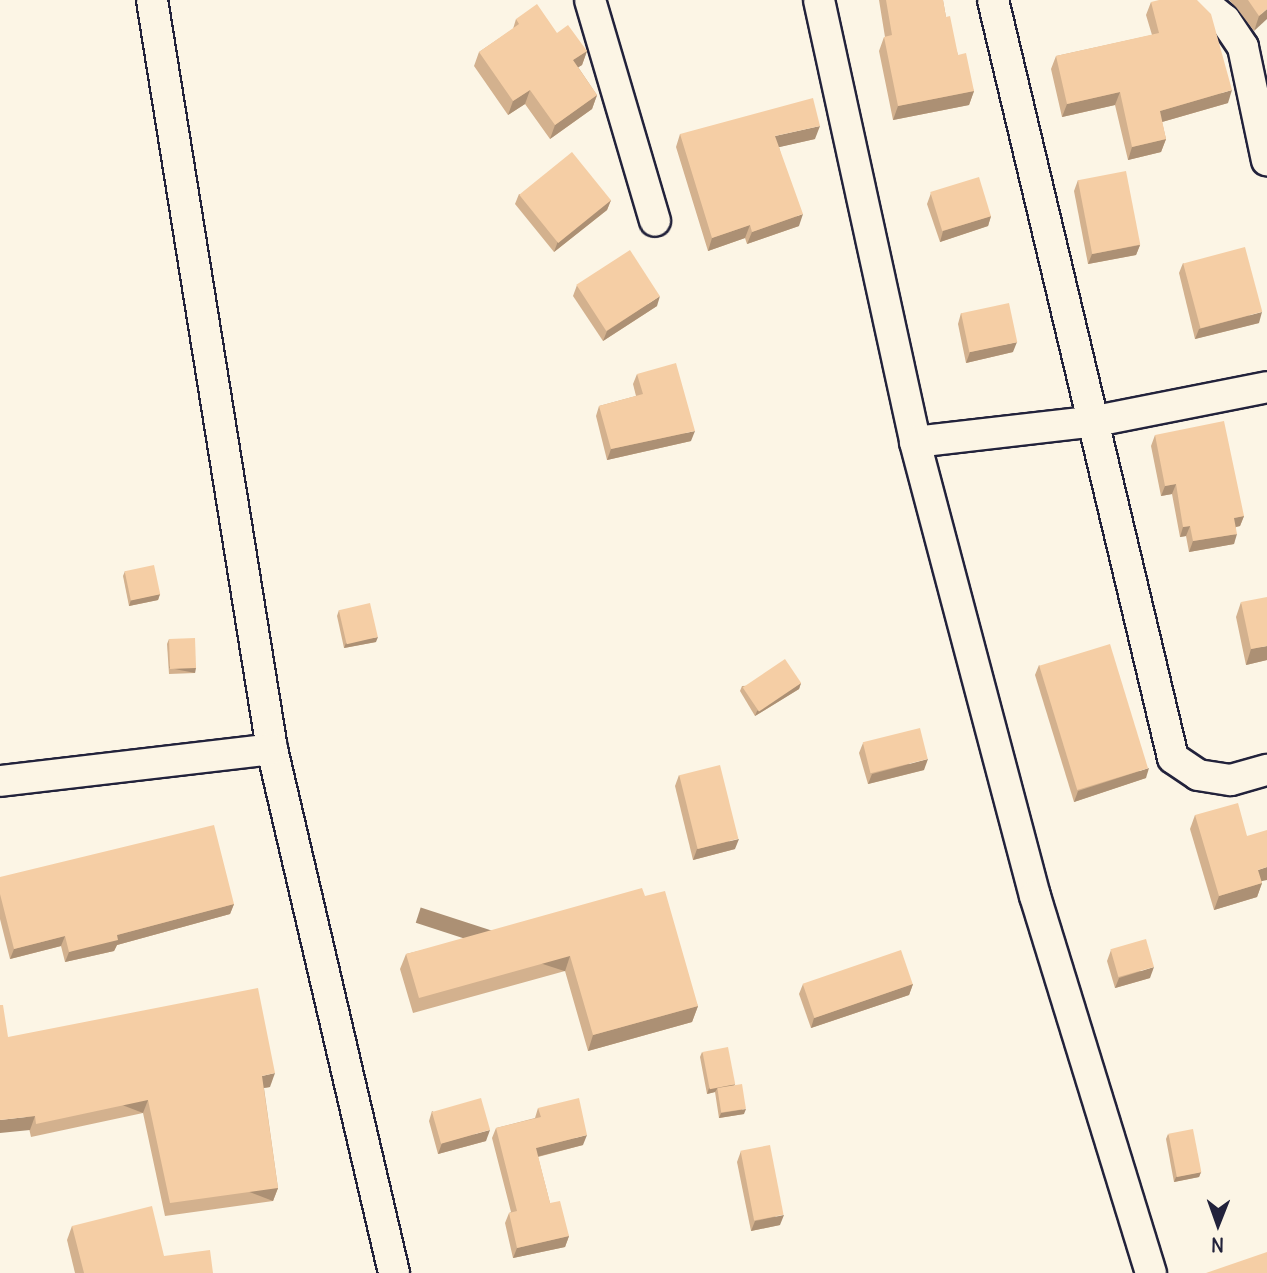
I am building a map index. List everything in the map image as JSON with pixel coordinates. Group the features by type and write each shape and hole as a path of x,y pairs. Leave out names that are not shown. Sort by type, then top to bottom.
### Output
{"street":[{"path":"152,0 272,749 394,1273"},
{"path":"590,0 655,221"},
{"path":"819,0 915,442 1035,896 1151,1273"},
{"path":"993,0 1096,421 1173,758 1198,775 1231,780 1267,770"},
{"path":"1200,0 1225,20 1243,47 1267,161"},
{"path":"915,442 1096,421 1267,387"},
{"path":"0,781 272,749"}],"building":[{"path":"886,0 943,0 946,17 950,16 958,55 966,53 974,91 898,106 884,37 892,35"},
{"path":"1197,0 1211,14 1232,90 1160,111 1166,139 1132,147 1120,92 1067,104 1056,56 1159,33 1151,2"},
{"path":"1248,0 1267,0 1267,9 1259,16"},
{"path":"537,4 557,33 568,25 587,51 573,60 597,95 555,125 530,90 513,101 479,52 519,24 516,19"},
{"path":"813,98 820,126 775,136 803,214 752,232 750,225 712,238 680,134"},
{"path":"572,152 611,200 558,243 519,195"},
{"path":"1126,171 1140,245 1092,254 1078,180"},
{"path":"979,177 991,216 942,231 930,192"},
{"path":"1245,247 1262,312 1201,328 1183,264"},
{"path":"630,250 660,296 606,331 576,285"},
{"path":"1009,303 1017,342 969,352 961,313"},
{"path":"676,363 695,431 611,449 599,406 643,394 637,374"},
{"path":"1224,421 1244,516 1234,518 1237,534 1193,541 1190,526 1183,527 1176,484 1165,486 1155,435"},
{"path":"154,565 160,594 131,601 125,571"},
{"path":"1267,597 1267,646 1251,649 1241,602"},
{"path":"370,603 378,637 347,644 339,610"},
{"path":"195,638 196,668 170,669 169,639"},
{"path":"1110,644 1148,768 1077,790 1039,666"},
{"path":"785,659 801,683 759,712 743,688"},
{"path":"920,728 928,759 870,773 863,742"},
{"path":"720,765 738,839 698,849 679,775"},
{"path":"1238,803 1247,836 1267,830 1267,867 1258,870 1262,883 1219,896 1195,815"},
{"path":"214,825 234,904 117,935 118,940 69,952 65,936 14,949 0,894 0,877"},
{"path":"642,888 645,896 665,891 698,1006 593,1035 570,956 419,998 406,954"},
{"path":"1146,939 1154,967 1118,977 1110,949"},
{"path":"901,950 913,984 814,1018 803,984"},
{"path":"258,988 275,1073 262,1076 278,1188 170,1203 148,1100 36,1124 35,1116 0,1120 0,1005 3,1005 8,1037"},
{"path":"728,1047 735,1084 710,1089 702,1052"},
{"path":"742,1084 746,1109 721,1113 717,1088"},
{"path":"481,1098 490,1130 441,1144 432,1112"},
{"path":"579,1098 587,1135 536,1148 550,1203 560,1201 569,1236 517,1248 509,1213 517,1211 496,1128 541,1117 538,1108"},
{"path":"1193,1129 1201,1172 1177,1177 1168,1134"},
{"path":"770,1145 784,1215 754,1220 741,1151"},
{"path":"152,1206 164,1256 210,1250 213,1273 84,1273 72,1226"},
{"path":"1267,1252 1267,1273 1206,1273"}]}
